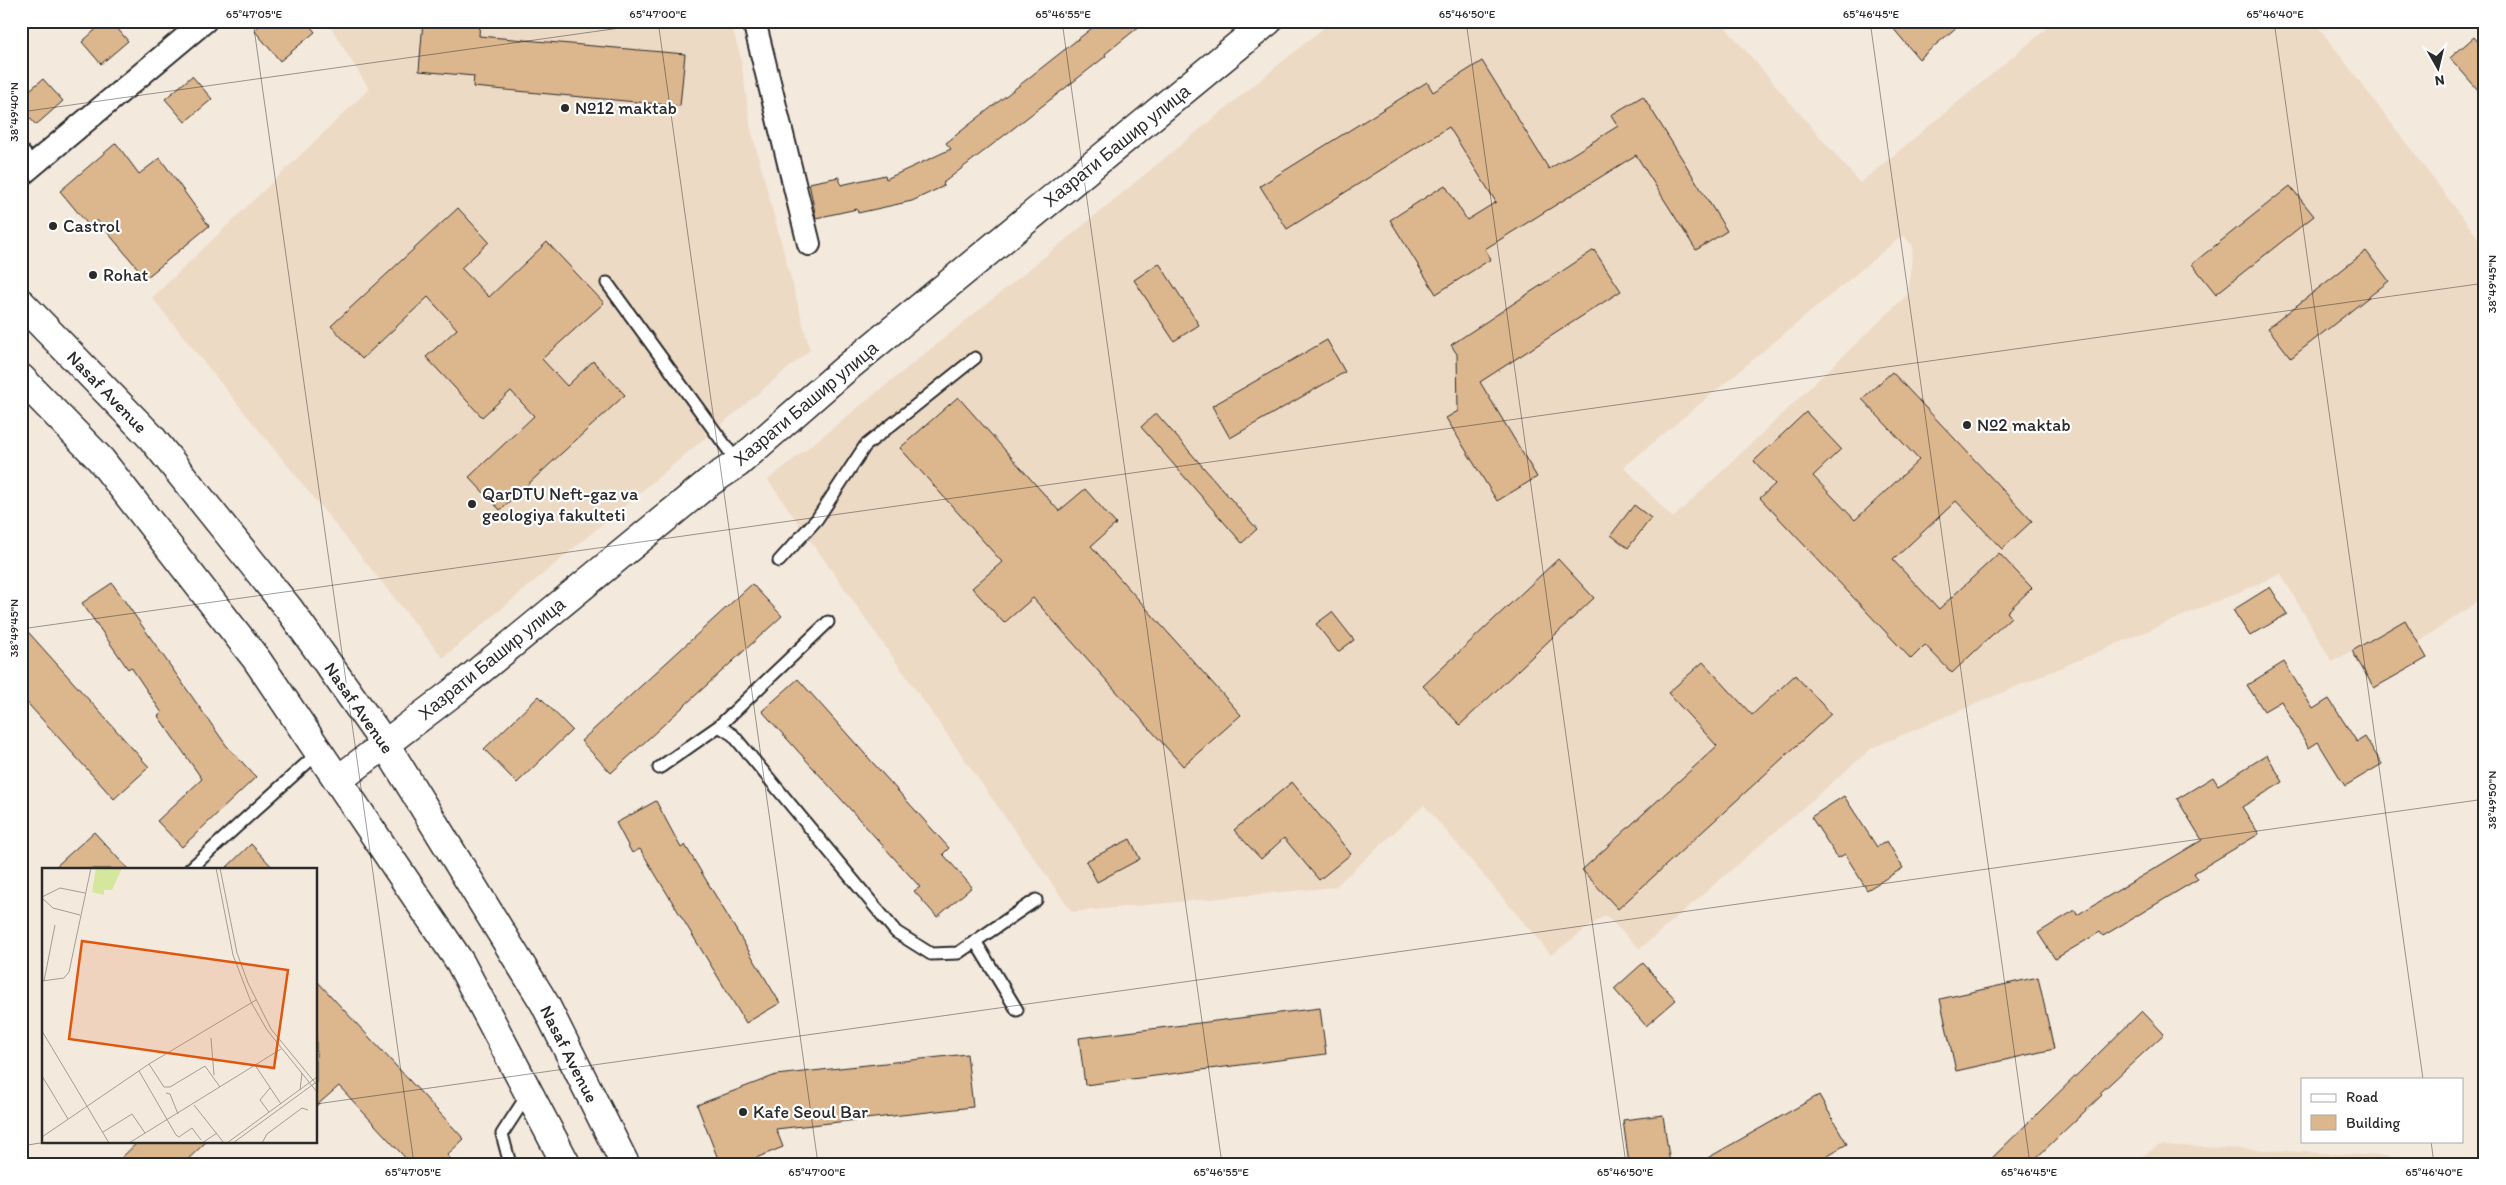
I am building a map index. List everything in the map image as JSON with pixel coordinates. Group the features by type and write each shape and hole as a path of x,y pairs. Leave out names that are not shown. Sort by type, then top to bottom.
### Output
{"main road":[{"name":"Хазрати Башир улица","path":"338,780 456,690 708,483 738,463 843,371 1268,21"},
{"name":"Nasaf Avenue","path":"21,303 151,437 289,609 385,744 545,1004 625,1164"},
{"path":"21,378 101,460 256,660 460,962 566,1164"}],"street":[{"path":"26,163 205,21"},
{"path":"754,21 809,244"}],"lane":[{"path":"607,284 738,463"},
{"path":"779,561 818,519 865,446 975,358"},
{"path":"659,768 718,726 828,622"},
{"path":"718,726 733,735 896,932 931,954 958,953 1036,900"},
{"path":"191,868 319,752"},
{"path":"975,941 1018,1010"},
{"path":"510,1164 502,1134 529,1093"}],"shaded area":[{"name":"QarDTU Neft-gaz va geologiya fakulteti","path":"327,21 730,21 740,54 751,129 810,350 443,658 152,298 369,89"},
{"path":"1332,21 1720,21 1860,183 2056,21 2314,21 2485,247 2485,596 2418,643 2405,620 2332,662 2281,574 1872,748 1640,949 1605,915 1551,955 1424,805 1335,887 1072,912 768,480 1015,281","holes":["1903,235 1913,246 1908,294 1673,518 1624,467"]},
{"path":"2160,1145 2485,1161 2485,1164 2130,1164"}],"building":[{"path":"105,21 111,21 128,41 101,64 82,42"},
{"path":"265,21 306,21 315,32 280,61 254,30"},
{"path":"423,21 480,21 479,36 685,54 680,106 473,87 474,76 419,71"},
{"path":"1101,21 1146,21 1105,54 1106,56 943,183 944,186 912,201 858,213 857,209 816,218 809,183 839,177 841,185 885,175 886,179 951,149 946,143"},
{"path":"1887,21 1964,21 1919,59"},
{"path":"2474,37 2485,50 2485,98 2450,58"},
{"path":"1482,61 1549,169 1618,126 1611,115 1643,96 1727,231 1696,250 1636,155 1485,249 1491,259 1436,294 1390,220 1445,185 1467,220 1496,202 1449,127 1287,229 1260,186 1427,82 1433,92"},
{"path":"192,76 212,99 185,122 165,99"},
{"path":"43,79 63,101 36,125 21,108 21,97"},
{"path":"116,143 139,174 160,158 209,226 146,278 97,220 90,227 60,191"},
{"path":"2290,186 2314,216 2216,294 2192,264"},
{"path":"458,208 489,242 461,268 489,297 547,242 604,303 542,359 567,386 593,361 625,395 500,510 469,477 534,416 511,391 482,417 426,357 457,329 428,297 362,359 331,326"},
{"path":"1594,250 1621,291 1480,382 1537,477 1497,501 1446,418 1458,411 1457,354 1451,345"},
{"path":"2366,251 2389,281 2291,358 2268,328"},
{"path":"1159,263 1199,325 1174,341 1134,280"},
{"path":"1327,340 1345,372 1230,438 1212,406"},
{"path":"1892,372 2032,521 2002,549 1956,501 1893,560 1939,609 1999,553 2032,588 2007,612 2011,617 1952,673 1925,645 1911,659 1760,498 1775,484 1754,461 1806,412 1841,449 1813,476 1855,520 1919,460 1862,399"},
{"path":"958,397 1059,511 1085,489 1116,524 1091,546 1241,715 1183,766 1033,598 1004,623 972,588 1002,562 900,448"},
{"path":"1156,413 1257,529 1242,543 1141,427"},
{"path":"1634,505 1651,518 1628,548 1611,535"},
{"path":"1558,559 1594,598 1460,725 1423,686"},
{"path":"112,583 226,745 256,777 182,847 157,821 202,779 158,716 162,713 131,667 128,669 82,603"},
{"path":"752,584 782,616 611,773 581,741"},
{"path":"2270,587 2287,614 2250,636 2233,610"},
{"path":"1332,612 1354,640 1338,652 1316,624"},
{"path":"2405,620 2427,658 2374,688 2352,651"},
{"path":"21,624 149,767 114,799 21,696"},
{"path":"1703,662 1752,715 1795,675 1831,714 1618,909 1582,870 1717,746 1668,693"},
{"path":"2284,662 2313,709 2329,699 2357,742 2365,737 2382,764 2345,786 2318,742 2309,748 2281,701 2264,711 2247,685"},
{"path":"798,679 949,848 943,854 972,887 937,917 914,891 920,887 762,711"},
{"path":"539,696 572,730 517,783 484,749"},
{"path":"2267,755 2283,782 2242,807 2259,834 2194,873 2198,879 2103,936 2100,932 2055,959 2038,933 2075,910 2077,915 2202,840 2177,799 2213,777 2218,785"},
{"path":"1292,782 1351,854 1319,880 1284,838 1261,859 1234,830"},
{"path":"1844,796 1877,847 1887,841 1903,868 1867,890 1845,854 1838,858 1811,817"},
{"path":"656,801 681,848 685,845 780,1003 746,1023 640,849 632,853 616,823"},
{"path":"94,832 127,868 54,868"},
{"path":"1130,839 1140,859 1097,882 1086,861"},
{"path":"251,844 273,868 226,868"},
{"path":"1643,963 1676,1000 1646,1026 1614,989"},
{"path":"2038,977 2054,1049 1956,1071 1940,999"},
{"path":"318,982 464,1139 447,1155 455,1164 411,1164 339,1086 318,1104"},
{"path":"1320,1008 1326,1054 1085,1085 1079,1038"},
{"path":"2142,1011 2164,1034 2100,1093 2102,1095 2030,1164 1986,1164"},
{"path":"967,1054 973,1107 776,1129 783,1147 741,1164 720,1164 697,1105 776,1075"},
{"path":"1819,1095 1847,1144 1812,1164 1697,1164"},
{"path":"1663,1115 1670,1164 1629,1164 1623,1120"},
{"path":"138,1142 206,1142 183,1164 115,1164"}],"place":[{"name":"№12 maktab","path":"565,108"},
{"name":"Castrol","path":"53,226"},
{"name":"Rohat","path":"93,275"},
{"name":"№2 maktab","path":"1967,425"},
{"name":"QarDTU Neft-gaz va geologiya fakulteti","path":"472,504"},
{"name":"Kafe Seoul Bar","path":"743,1112"}]}
